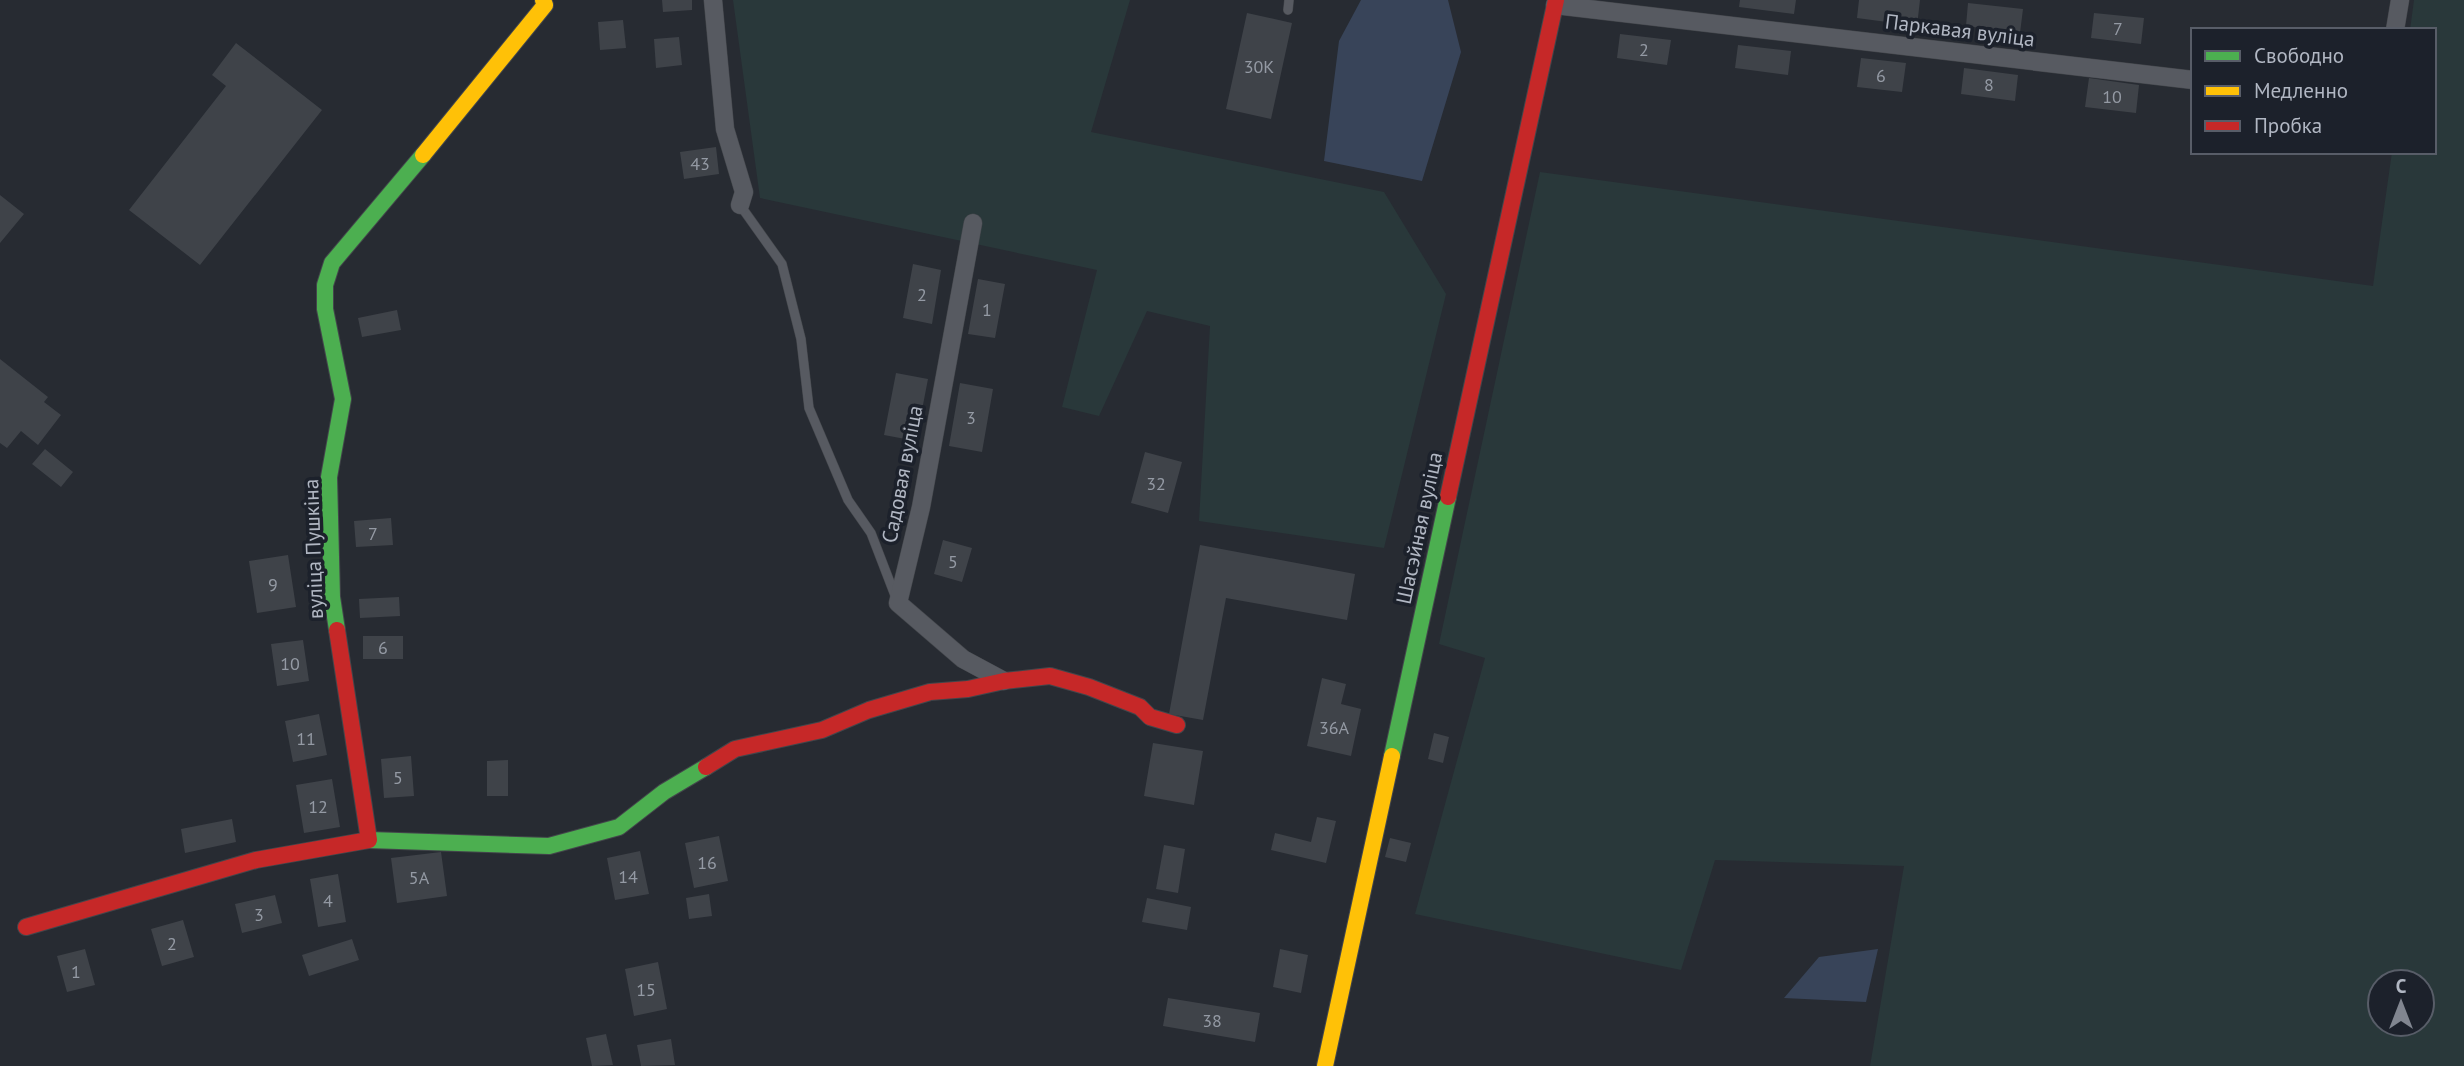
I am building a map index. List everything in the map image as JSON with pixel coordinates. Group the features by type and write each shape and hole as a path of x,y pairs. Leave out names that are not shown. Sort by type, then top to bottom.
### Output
{"street":[{"name":"вуліца Пушкіна","path":"369,840 332,597 329,477 342,399 339,371 325,309 325,285 332,263 495,68 545,5 544,0"},
{"path":"713,0 725,128 744,192 740,205"},
{"path":"2395,28 2400,0"},
{"name":"Паркавая вуліца","path":"1555,3 2191,80"},
{"name":"Шасэйная вуліца","path":"1325,1066 1555,3"},
{"name":"Садовая вуліца","path":"898,603 921,507 973,223"},
{"path":"898,603 963,660 1004,681"},
{"path":"26,927 256,860 369,840 549,846 620,827 664,792 735,749 822,730 869,710 930,692 1050,676 1089,687 1140,707 1150,717 1177,725"}],"lane":[{"path":"740,205 782,264 801,339 809,408 848,500 871,533 898,603"}],"shaded area":[{"path":"733,0 1130,0 1091,132 1384,192 1446,294 1384,548 1199,521 1210,326 1147,311 1099,416 1062,407 1097,270 760,198"},
{"path":"2414,0 2464,0 2464,1066 1870,1066 1904,866 1715,860 1681,970 1415,914 1485,658 1439,644 1540,172 2373,286 2392,154 2436,154 2436,28 2410,28"}],"water":[{"path":"1361,0 1448,0 1461,52 1422,181 1324,161 1339,41"},
{"path":"1878,949 1866,1002 1784,998 1819,957"}],"building":[{"path":"662,0 692,0 692,10 663,12"},
{"path":"1740,0 1796,0 1794,14 1739,7"},
{"path":"1859,0 1920,0 1917,26 1857,18"},
{"path":"1968,3 2023,9 2020,33 1966,26"},
{"path":"1247,13 1292,23 1271,119 1226,109"},
{"path":"2094,13 2144,18 2141,44 2091,38"},
{"path":"623,20 626,48 600,50 598,22"},
{"path":"1620,34 1671,40 1667,65 1617,58"},
{"path":"679,37 682,65 656,68 654,39"},
{"path":"236,43 322,110 200,265 129,210 226,86 212,75"},
{"path":"1738,45 1791,51 1788,75 1735,68"},
{"path":"1861,58 1906,63 1902,92 1857,87"},
{"path":"1964,68 2018,75 2015,101 1961,94"},
{"path":"2089,78 2139,85 2136,113 2085,107"},
{"path":"716,147 719,174 684,179 680,152"},
{"path":"0,195 24,214 0,243"},
{"path":"913,264 941,270 932,324 903,318"},
{"path":"978,279 1005,284 995,338 968,334"},
{"path":"397,310 401,330 362,337 358,318"},
{"path":"0,359 48,397 44,402 61,415 38,445 21,431 7,448 0,443"},
{"path":"896,373 928,379 916,441 884,435"},
{"path":"960,383 993,389 982,452 949,446"},
{"path":"45,449 73,472 61,487 32,464"},
{"path":"1145,452 1182,462 1168,513 1131,503"},
{"path":"391,518 393,545 356,547 354,521"},
{"path":"943,540 972,548 962,582 934,574"},
{"path":"1200,545 1355,574 1347,620 1226,598 1203,720 1169,714"},
{"path":"288,555 296,607 257,613 249,561"},
{"path":"399,597 400,616 360,618 359,599"},
{"path":"363,636 403,636 403,659 363,659"},
{"path":"303,640 309,681 277,686 271,644"},
{"path":"1322,678 1346,684 1341,704 1361,709 1351,756 1307,746"},
{"path":"319,714 327,755 293,762 285,721"},
{"path":"1434,733 1449,737 1443,763 1428,759"},
{"path":"1153,743 1203,751 1194,805 1144,796"},
{"path":"411,756 414,796 384,798 381,759"},
{"path":"508,760 508,796 487,796 487,761"},
{"path":"332,779 340,827 304,833 296,785"},
{"path":"1317,817 1336,821 1326,863 1271,850 1275,833 1311,842"},
{"path":"232,819 236,842 185,853 181,829"},
{"path":"719,836 728,881 694,888 685,843"},
{"path":"1390,838 1411,843 1406,862 1385,857"},
{"path":"1164,845 1185,849 1178,893 1156,889"},
{"path":"640,851 649,894 615,900 607,858"},
{"path":"441,852 447,896 397,903 391,858"},
{"path":"338,874 346,922 318,927 310,879"},
{"path":"709,894 712,916 689,919 686,898"},
{"path":"275,895 282,923 242,933 235,904"},
{"path":"1147,898 1191,907 1187,930 1142,922"},
{"path":"183,920 194,957 162,966 151,929"},
{"path":"352,939 359,960 309,976 302,955"},
{"path":"85,949 95,985 67,992 57,956"},
{"path":"1280,949 1308,955 1301,993 1273,987"},
{"path":"658,962 667,1009 634,1016 625,969"},
{"path":"1168,998 1260,1013 1255,1042 1163,1026"},
{"path":"606,1034 613,1065 592,1066 586,1038"},
{"path":"671,1039 675,1065 641,1066 637,1045"}],"traffic: fast":[{"path":"337,630 332,597 329,477 343,399 325,309 325,285 332,263 423,155"},
{"path":"1392,756 1448,497"},
{"path":"369,840 549,846 619,827 664,792 706,767"}],"traffic: slow":[{"path":"423,155 545,5 543,0"},
{"path":"1325,1066 1392,756"}],"traffic: jam":[{"path":"1448,497 1556,0"},
{"path":"26,927 256,860 369,840 337,630"},
{"path":"706,767 735,749 822,730 869,710 930,692 1050,676 1089,687 1140,707 1150,717 1177,725"}]}
